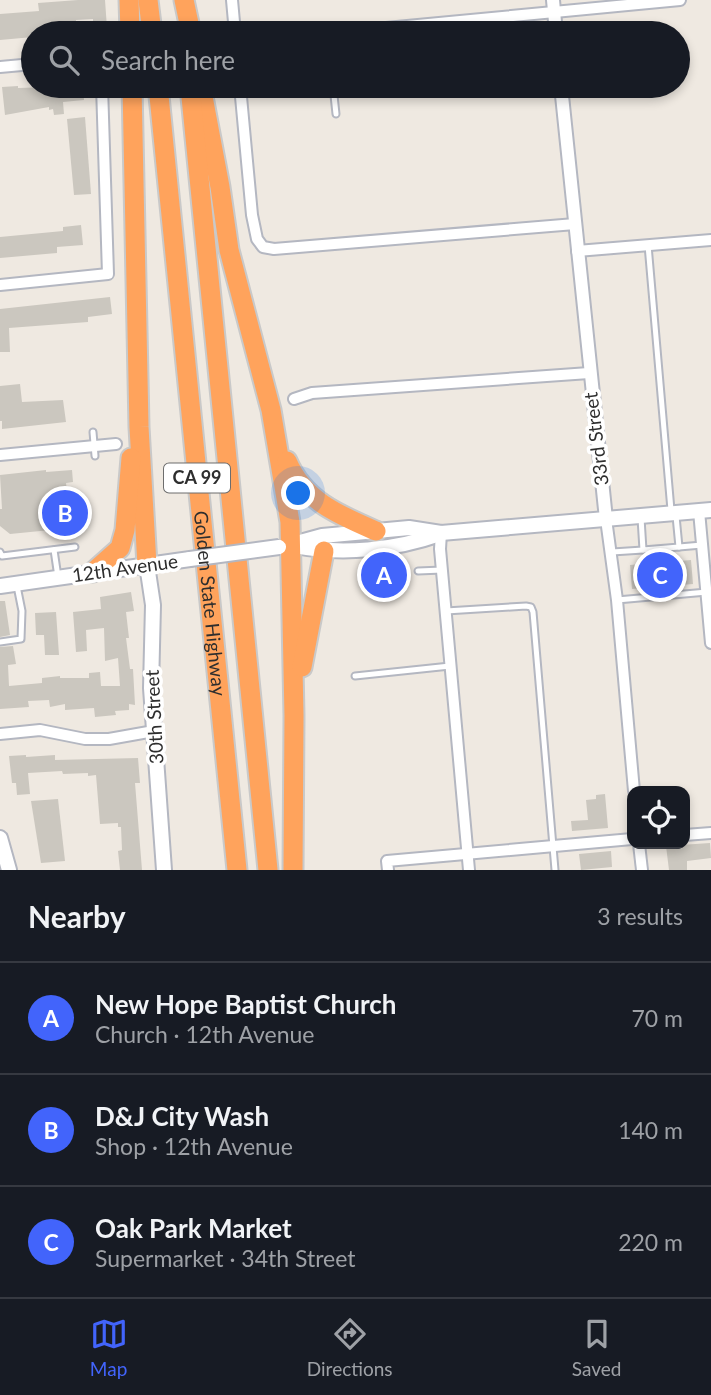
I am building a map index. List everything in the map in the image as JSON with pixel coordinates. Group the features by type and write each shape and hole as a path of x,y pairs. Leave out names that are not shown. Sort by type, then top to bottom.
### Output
{"highway":[{"path":"129,0 130,21"},
{"path":"148,0 151,21"},
{"path":"183,0 184,21"},
{"path":"183,0 188,21"},
{"path":"132,98 139,427 156,563"},
{"name":"Golden State Highway","path":"159,98 237,870"},
{"name":"Golden State Highway","path":"191,98 268,870"},
{"path":"203,98 234,274 278,440 290,522 285,547 294,716 292,870"},
{"path":"93,572 120,548 130,464 139,427"},
{"path":"278,440 289,467 310,496 337,514 376,531"},
{"path":"294,716 324,551"}],"main road":[{"name":"12th Avenue","path":"0,586 285,547 322,536 409,528 441,533 705,510"},
{"name":"12th Avenue","path":"285,547 324,551 413,543 441,533"},
{"name":"30th Street","path":"156,563 151,688 164,870"},
{"path":"0,838 9,870"}],"street":[{"path":"232,0 234,21"},
{"path":"431,21 553,6 680,0"},
{"path":"0,67 21,65"},
{"path":"0,285 108,274 102,98"},
{"path":"241,98 252,215 257,239 263,247 274,249 575,224"},
{"name":"33rd Street","path":"562,98 589,373 617,600 634,786"},
{"path":"577,251 711,240 711,248"},
{"path":"294,399 312,393 589,373"},
{"path":"0,455 95,451 116,444"},
{"path":"705,510 702,545 711,643"},
{"path":"441,533 469,870"},
{"path":"0,734 40,730 85,739 109,739 154,731"},
{"path":"690,835 711,833"},
{"path":"388,865 468,853 627,839"},
{"path":"640,849 642,870"}],"lane":[{"path":"334,98 336,114"},
{"path":"648,245 673,513 679,547"},
{"path":"93,432 95,451"},
{"path":"640,516 643,550"},
{"path":"611,552 702,545"},
{"path":"0,552 2,556 75,547"},
{"path":"54,550 58,577"},
{"path":"418,571 442,570"},
{"path":"0,642 21,639 22,611 17,583"},
{"path":"617,600 707,592"},
{"path":"446,611 531,607 555,870"},
{"path":"355,676 451,666"}],"building":[{"path":"105,0 106,21 21,21 21,38 0,40 0,14 39,11 38,3"},
{"path":"18,86 21,88 21,98 84,100 63,102 64,114 54,115 53,109 49,110 49,107 5,115 2,87"},
{"path":"85,117 91,194 74,195 67,119"},
{"path":"81,225 83,245 57,247 57,253 0,258 0,237 63,231 63,227"},
{"path":"110,297 112,314 88,317 88,322 9,328 10,352 0,352 0,309"},
{"path":"20,384 22,402 63,400 66,422 2,429 0,386"},
{"path":"72,470 73,482 66,483 71,528 10,534 0,526 0,475"},
{"path":"691,560 693,584 632,589 630,565"},
{"path":"131,592 134,611 126,612 129,638 126,638 130,669 133,669 135,705 129,704 129,710 115,711 116,715 95,717 94,708 65,710 65,704 50,707 49,700 28,701 29,707 0,709 0,647 13,646 16,664 8,665 9,686 42,683 42,678 60,676 89,678 89,673 100,672 101,686 120,686 118,658 105,661 104,628 86,630 87,651 76,652 73,612 101,609 100,597"},
{"path":"0,601 5,601 10,635 0,637"},
{"path":"56,612 59,655 45,655 44,635 36,635 35,613"},
{"path":"55,755 55,760 138,758 140,783 135,783 142,870 120,870 118,851 122,850 121,827 118,827 118,823 100,824 96,775 63,774 62,771 28,773 30,794 17,795 16,783 12,783 9,756"},
{"path":"605,794 608,828 572,831 571,821 588,820 586,800"},
{"path":"58,799 65,861 41,863 31,801"},
{"path":"710,843 711,858 687,861 687,870 669,870 666,849 690,849 690,844"},
{"path":"611,851 612,867 581,870 579,854"}],"place":[{"name":"D&J City Wash","path":"65,513"},
{"name":"New Hope Baptist Church","path":"384,575"},
{"name":"Oak Park Market","path":"660,575"}]}
